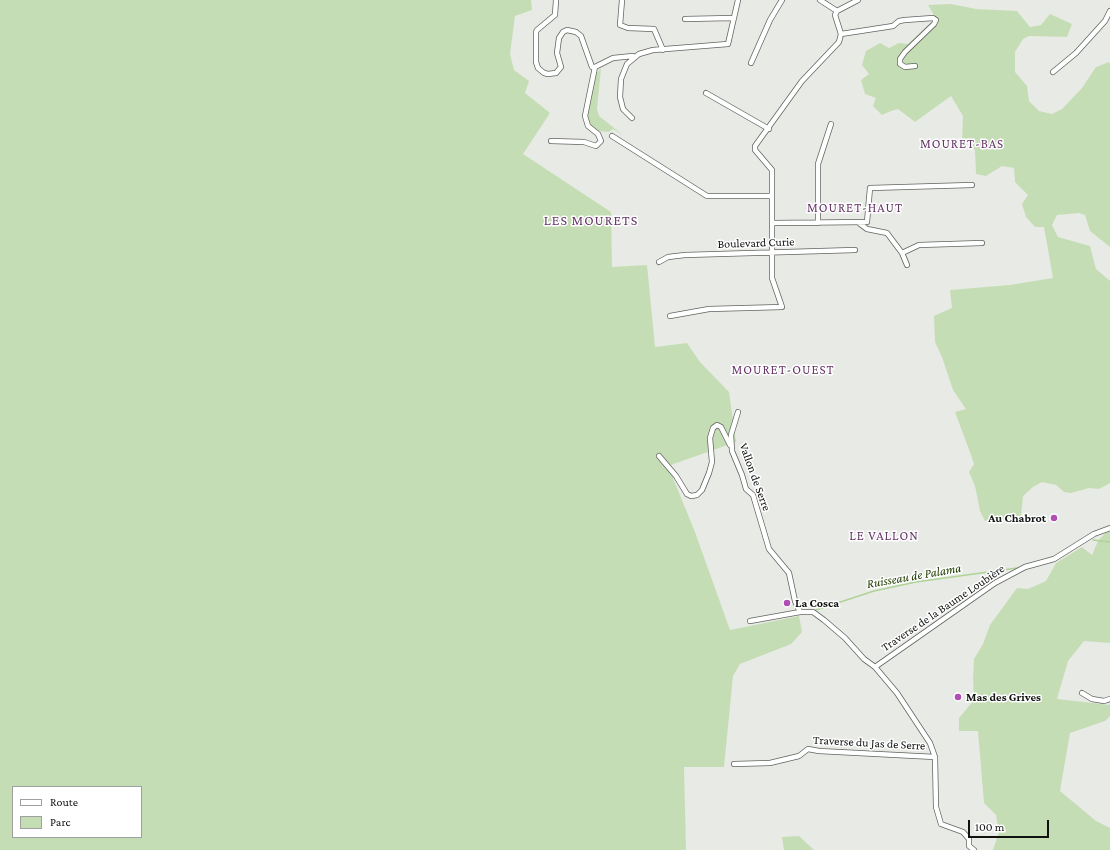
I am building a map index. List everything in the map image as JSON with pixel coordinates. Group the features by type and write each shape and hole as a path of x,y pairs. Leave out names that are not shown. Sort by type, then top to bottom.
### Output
{"street":[{"path":"556,0 555,15 536,32 536,62 538,68 548,74 556,73 559,70 561,64 557,53 559,38 563,32 567,30 576,32 581,36 590,64 595,67"},
{"path":"622,0 620,25 628,28 654,29 663,50"},
{"path":"595,67 613,58 633,56 652,50 726,46 730,41 733,18 738,0"},
{"path":"751,63 770,20 782,0"},
{"path":"820,0 837,11"},
{"path":"670,316 709,309 782,307 772,278 772,170 754,150 754,146 769,129 802,81 838,42 841,34 835,19 837,11 858,0"},
{"path":"1053,72 1076,53 1105,21 1110,11"},
{"path":"685,19 733,18"},
{"path":"841,34 893,26 898,21 933,18 936,20 934,24 904,52 900,59 900,64 905,67 916,66"},
{"path":"632,118 623,109 620,97 621,79 627,64 633,56"},
{"path":"551,141 584,142 596,146 601,141 598,134 588,126 585,116 595,67"},
{"path":"706,94 769,129"},
{"path":"818,223 818,164 832,124"},
{"path":"612,136 707,196 771,196"},
{"path":"772,223 867,222 870,188 972,185"},
{"path":"859,223 867,229 887,233 902,253 907,265"},
{"path":"902,253 919,245 982,243"},
{"name":"Boulevard Curie","path":"659,262 668,257 685,255 855,250"},
{"name":"Vallon de Serre","path":"738,412 731,435 732,451 746,489 753,495 769,549 789,573 795,601 800,612"},
{"path":"659,456 676,476 687,494 691,496 702,490 709,473 712,462 710,432 717,425 724,430 732,451"},
{"name":"Traverse de la Baume Loubière","path":"875,667 995,583 1026,567 1054,559 1094,534 1110,528"},
{"path":"750,621 800,612 816,613 875,667 894,688 930,743 934,757 936,807 940,822 947,828 964,832 969,839 970,846 974,850"},
{"path":"1082,693 1092,699 1104,701 1110,699"},
{"name":"Traverse du Jas de Serre","path":"734,764 770,763 799,756 808,749 819,751 934,757"}],"green space":[{"path":"0,0 531,0 532,10 515,16 510,54 514,70 529,81 525,93 550,113 523,154 611,212 612,267 647,265 655,347 687,343 700,362 729,392 736,442 668,466 695,532 730,630 799,616 802,632 791,644 740,664 733,676 724,767 684,767 686,850 0,850"},
{"path":"951,4 976,9 1017,11 1030,27 1041,25 1050,14 1072,24 1067,37 1029,36 1023,39 1015,52 1015,72 1027,86 1029,101 1039,111 1052,114 1062,109 1082,88 1096,67 1109,62 1110,64 1110,247 1090,231 1085,215 1079,213 1057,215 1052,225 1058,237 1090,246 1096,269 1110,281 1110,483 1099,489 1089,488 1071,493 1064,492 1056,485 1042,482 1033,487 1023,496 1021,516 1003,520 985,521 980,511 975,486 969,472 974,464 955,412 966,409 953,390 942,357 935,342 934,316 952,308 950,290 1010,285 1053,278 1044,227 1035,227 1026,217 1022,204 1028,195 1015,182 1014,168 1002,166 986,176 976,174 975,150 962,140 963,116 951,96 915,122 898,109 882,115 873,106 876,98 865,94 861,80 869,74 862,65 866,51 880,43 889,48 899,43 908,44 926,27 937,20 928,5"},
{"path":"601,68 597,109 599,116 623,135 613,129 609,132 598,131 591,126 587,117 596,74"},
{"path":"1110,531 1110,643 1084,641 1068,661 1057,699 1110,705 1110,716 1105,721 1070,733 1060,791 1096,821 1110,828 1110,850 993,850 999,832 996,815 984,803 978,731 959,731 959,718 974,700 974,659 983,644 990,625 1017,588 1028,589 1046,581 1056,563 1082,547 1092,555 1098,541 1106,532"},
{"path":"799,836 814,850 784,850 782,837"}],"waterway":[{"name":"Ruisseau de Palama","path":"1093,540 1110,542"},
{"name":"Ruisseau de Palama","path":"816,610 874,591 916,582 1017,568"}],"place":[{"name":"Au Chabrot","path":"1054,518"},
{"name":"La Cosca","path":"787,603"},
{"name":"Mas des Grives","path":"958,697"}],"district":[{"name":"MOURET-BAS","path":"962,144"},
{"name":"MOURET-HAUT","path":"855,208"},
{"name":"LES MOURETS","path":"591,221"},
{"name":"MOURET-OUEST","path":"783,370"},
{"name":"LE VALLON","path":"884,536"}]}
